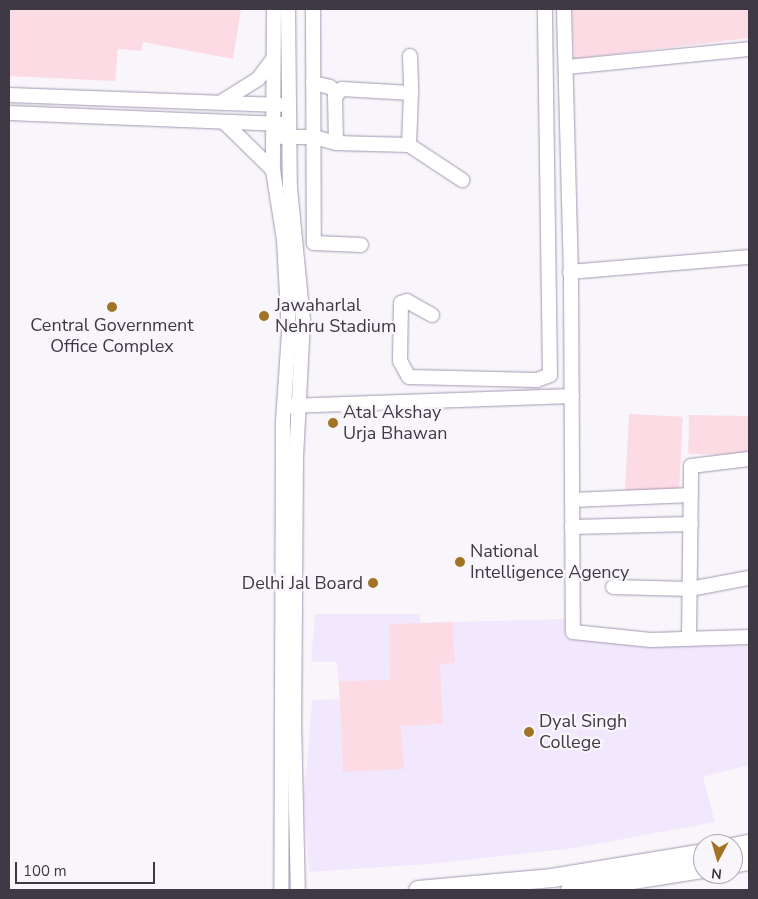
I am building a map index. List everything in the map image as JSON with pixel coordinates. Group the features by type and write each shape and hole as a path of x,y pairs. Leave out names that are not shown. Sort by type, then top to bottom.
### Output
{"main road":[{"path":"418,890 552,878 693,855"},
{"path":"570,890 588,889 693,871"}],"street":[{"path":"274,9 273,170 289,294 294,730 298,890"},
{"path":"281,890 290,406 304,320 290,188 288,9"},
{"path":"313,9 314,243 361,245"},
{"path":"432,315 407,300 401,302 400,361 409,377 544,380 550,375 545,9"},
{"path":"564,9 571,295 572,629 575,634 689,639 749,637"},
{"path":"566,67 749,49"},
{"path":"409,145 410,56"},
{"path":"220,102 233,97 258,79 273,59"},
{"path":"313,84 330,87 336,92"},
{"path":"336,92 342,89 411,93"},
{"path":"336,92 336,143"},
{"path":"9,95 220,102 272,106 288,105"},
{"path":"9,113 224,122 274,131 290,130 336,143 409,145 462,180"},
{"path":"224,122 273,170"},
{"path":"570,272 749,257"},
{"path":"549,295 571,295"},
{"path":"290,406 572,396"},
{"path":"689,639 691,466 749,459"},
{"path":"572,500 691,494"},
{"path":"572,527 628,528 691,524"},
{"path":"613,587 690,589 749,578"}],"shaded area":[{"path":"9,9 241,9 233,59 143,42 141,51 118,49 115,81 9,76"},
{"path":"572,9 749,9 749,38 574,59"},
{"path":"629,414 683,417 679,493 625,490"},
{"path":"689,415 749,416 748,455 688,454"},
{"name":"Dyal Singh College","path":"315,614 420,614 420,623 565,619 565,638 749,646 749,765 703,777 715,822 575,848 428,864 309,872 304,798 312,700 340,699 337,662 311,662"},
{"path":"453,622 455,663 440,664 443,724 401,726 404,769 343,772 339,681 390,680 389,624"}],"place":[{"name":"Central Government Office Complex","path":"112,307"},
{"name":"Jawaharlal Nehru Stadium","path":"264,316"},
{"name":"Atal Akshay Urja Bhawan","path":"333,423"},
{"name":"National Intelligence Agency","path":"460,562"},
{"name":"Delhi Jal Board","path":"373,583"},
{"name":"Dyal Singh College","path":"529,732"}]}
